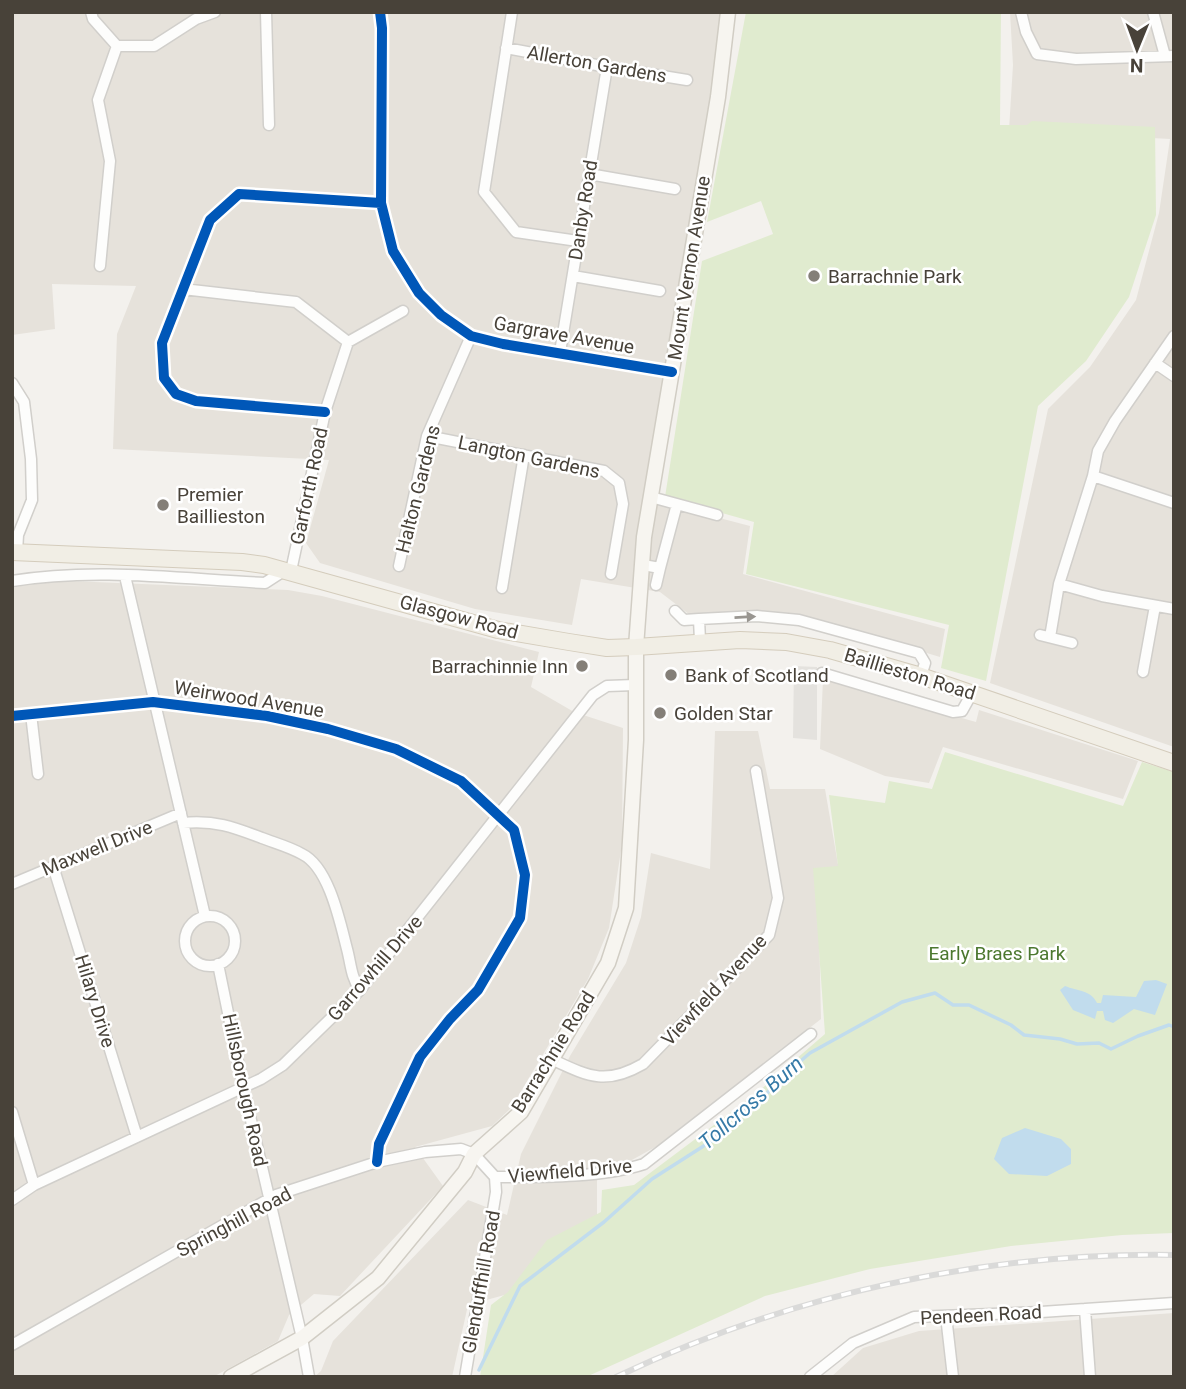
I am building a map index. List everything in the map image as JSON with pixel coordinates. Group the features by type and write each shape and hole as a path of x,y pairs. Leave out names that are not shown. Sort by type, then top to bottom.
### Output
{"main road":[{"name":"Mount Vernon Avenue","path":"636,647 644,537 718,97 729,12"},
{"name":"Glasgow Road","path":"15,552 242,562 288,570 498,630 607,648 636,647"},
{"name":"Baillieston Road","path":"636,647 740,640 794,643 830,650 921,676 1174,763"},
{"name":"Barrachnie Road","path":"231,1377 302,1338 378,1278 465,1172 474,1154 521,1112 608,963 626,908 632,821 636,647"}],"street":[{"path":"91,12 93,19 117,46 154,46 196,19 215,12"},
{"path":"266,12 268,125"},
{"name":"Gargrave Avenue","path":"380,12 381,203 393,251 419,293 441,315 471,336 503,344 672,372"},
{"path":"512,12 484,192 516,232 578,241"},
{"path":"1021,12 1026,32 1037,54 1076,59 1169,56 1153,12"},
{"path":"100,266 110,161 98,100 117,46"},
{"name":"Allerton Gardens","path":"506,48 687,79"},
{"name":"Danby Road","path":"560,352 607,67"},
{"path":"589,174 675,189"},
{"path":"325,412 196,401 176,394 164,378 162,344 210,220 239,194 381,203"},
{"path":"573,276 660,291"},
{"path":"183,289 296,302 348,342 403,310"},
{"name":"Halton Gardens","path":"399,566 427,436 471,336"},
{"path":"1072,643 1045,636 1093,476 1098,450 1174,336"},
{"name":"Garforth Road","path":"288,570 325,412 348,342"},
{"path":"1155,363 1174,376"},
{"path":"12,383 24,402 32,459 32,500 17,525 15,552"},
{"name":"Langton Gardens","path":"427,436 604,471 619,483 623,504 611,574"},
{"path":"502,588 524,455"},
{"path":"1093,476 1174,503"},
{"path":"651,498 717,515"},
{"path":"656,585 677,504"},
{"path":"98,556 99,575"},
{"path":"151,577 153,560"},
{"path":"643,565 660,568"},
{"path":"12,581 41,576 99,575 265,583 288,570"},
{"path":"125,576 205,916"},
{"path":"1059,584 1102,596 1174,609"},
{"path":"1143,672 1155,606"},
{"path":"675,611 684,620 757,616 799,620 919,653 925,663 921,676"},
{"path":"699,619 701,641"},
{"path":"822,673 953,712 962,711 972,693"},
{"name":"Garrowhill Drive","path":"12,1200 34,1185 261,1079 283,1065 360,990 593,695 607,686 635,685"},
{"name":"Weirwood Avenue","path":"12,716 153,702 267,716 328,729 396,750 461,781 514,830 525,875 520,918 478,990 450,1019 420,1057 379,1143 377,1162"},
{"path":"30,714 38,774"},
{"name":"Viewfield Avenue","path":"551,1059 584,1074 607,1078 625,1075 643,1064 769,935 778,898 757,771"},
{"path":"182,818 233,827 304,854 316,865 336,910 353,980 360,990"},
{"name":"Maxwell Drive","path":"12,884 182,818"},
{"name":"Hilary Drive","path":"53,866 137,1137"},
{"path":"205,916 222,919 233,930 235,938 231,954 218,964 195,961 186,947 187,931 198,919 205,916"},
{"name":"Hillsborough Road","path":"218,964 309,1377"},
{"name":"Viewfield Drive","path":"495,1177 625,1170 643,1164 811,1034"},
{"path":"12,1112 34,1185"},
{"name":"Springhill Road","path":"12,1345 269,1199 377,1162 461,1149 474,1154"},
{"path":"474,1154 495,1177"},
{"name":"Glenduffhill Road","path":"465,1377 494,1209 495,1177"},
{"name":"Pendeen Road","path":"810,1377 853,1343 914,1317 1174,1303"},
{"path":"1085,1309 1090,1377"},
{"path":"946,1315 953,1377"}],"shaded area":[{"path":"12,12 725,12 643,498 750,526 743,574 945,629 940,657 837,626 690,615 660,592 581,579 572,625 475,609 320,563 306,543 329,460 113,449 117,334 136,286 52,284 55,329 12,335"},
{"path":"1010,12 1174,12 1174,747 990,683 1048,409 1090,367 1136,300 1159,213 1170,139 1009,130 1013,65"},
{"path":"38,582 288,590 322,596 539,652 531,687 574,712 623,728 622,844 609,928 588,979 511,1108 492,1126 415,1147 443,1186 340,1296 314,1294 289,1315 278,1341 213,1377 12,1377 12,588"},
{"path":"794,666 817,667 817,740 793,738"},
{"path":"823,679 976,722 979,710 1138,761 1123,799 943,747 929,783 885,776 820,749"},
{"path":"715,731 758,731 770,789 825,789 841,882 818,882 821,1019 659,1145 630,1161 597,1164 597,1221 512,1293 468,1305 452,1377 314,1377 321,1371 333,1341 468,1200 507,1215 521,1154 570,1056 626,963 641,917 651,853 710,869"},
{"path":"1174,1313 1174,1377 831,1377 863,1348 919,1331"}],"green space":[{"path":"746,12 1001,12 1000,125 1027,125 1032,121 1155,127 1156,215 1129,297 1086,361 1038,406 986,681 941,668 949,625 746,574 754,522 665,497 702,261 773,234 761,201 707,222"},
{"name":"Early Braes Park","path":"945,752 1123,806 1142,762 1174,772 1174,1233 1122,1235 1011,1246 870,1269 765,1296 586,1377 480,1377 491,1305 508,1292 547,1240 601,1212 602,1190 634,1185 758,1092 825,1034 813,868 838,866 829,795 885,803 889,781 932,789"}],"water":[{"path":"1156,980 1167,984 1155,1015 1134,1009 1113,1023 1105,1020 1103,1011 1097,1011 1095,1019 1073,1010 1060,990 1065,986 1083,992 1101,1003 1103,995 1136,997 1144,981"},
{"path":"1025,1128 1061,1139 1071,1149 1071,1164 1047,1176 1009,1174 994,1159 1002,1138"}],"waterway":[{"name":"Tollcross Burn","path":"479,1370 520,1286 604,1222 652,1179 713,1140 721,1124 765,1096 775,1083 810,1053 902,1002 935,993 953,1005 969,1005 1011,1025 1024,1035 1077,1044 1099,1043 1111,1049 1169,1025 1174,1027"}],"railway":[{"path":"616,1377 749,1323 888,1284 1030,1261 1174,1255"}],"cycle path":[{"path":"380,12 381,203 393,251 419,293 441,315 471,336 503,344 672,372"},
{"path":"325,412 196,401 176,394 164,378 162,343 210,220 239,194 381,203"},
{"path":"12,716 153,702 267,716 328,729 396,749 461,781 514,830 525,875 520,918 478,990 450,1019 420,1057 379,1144 377,1162"}],"place":[{"name":"Barrachnie Park","path":"814,276"},
{"name":"Premier Baillieston","path":"163,505"},
{"name":"Barrachinnie Inn","path":"582,666"},
{"name":"Bank of Scotland","path":"671,675"},
{"name":"Golden Star","path":"660,713"}]}
